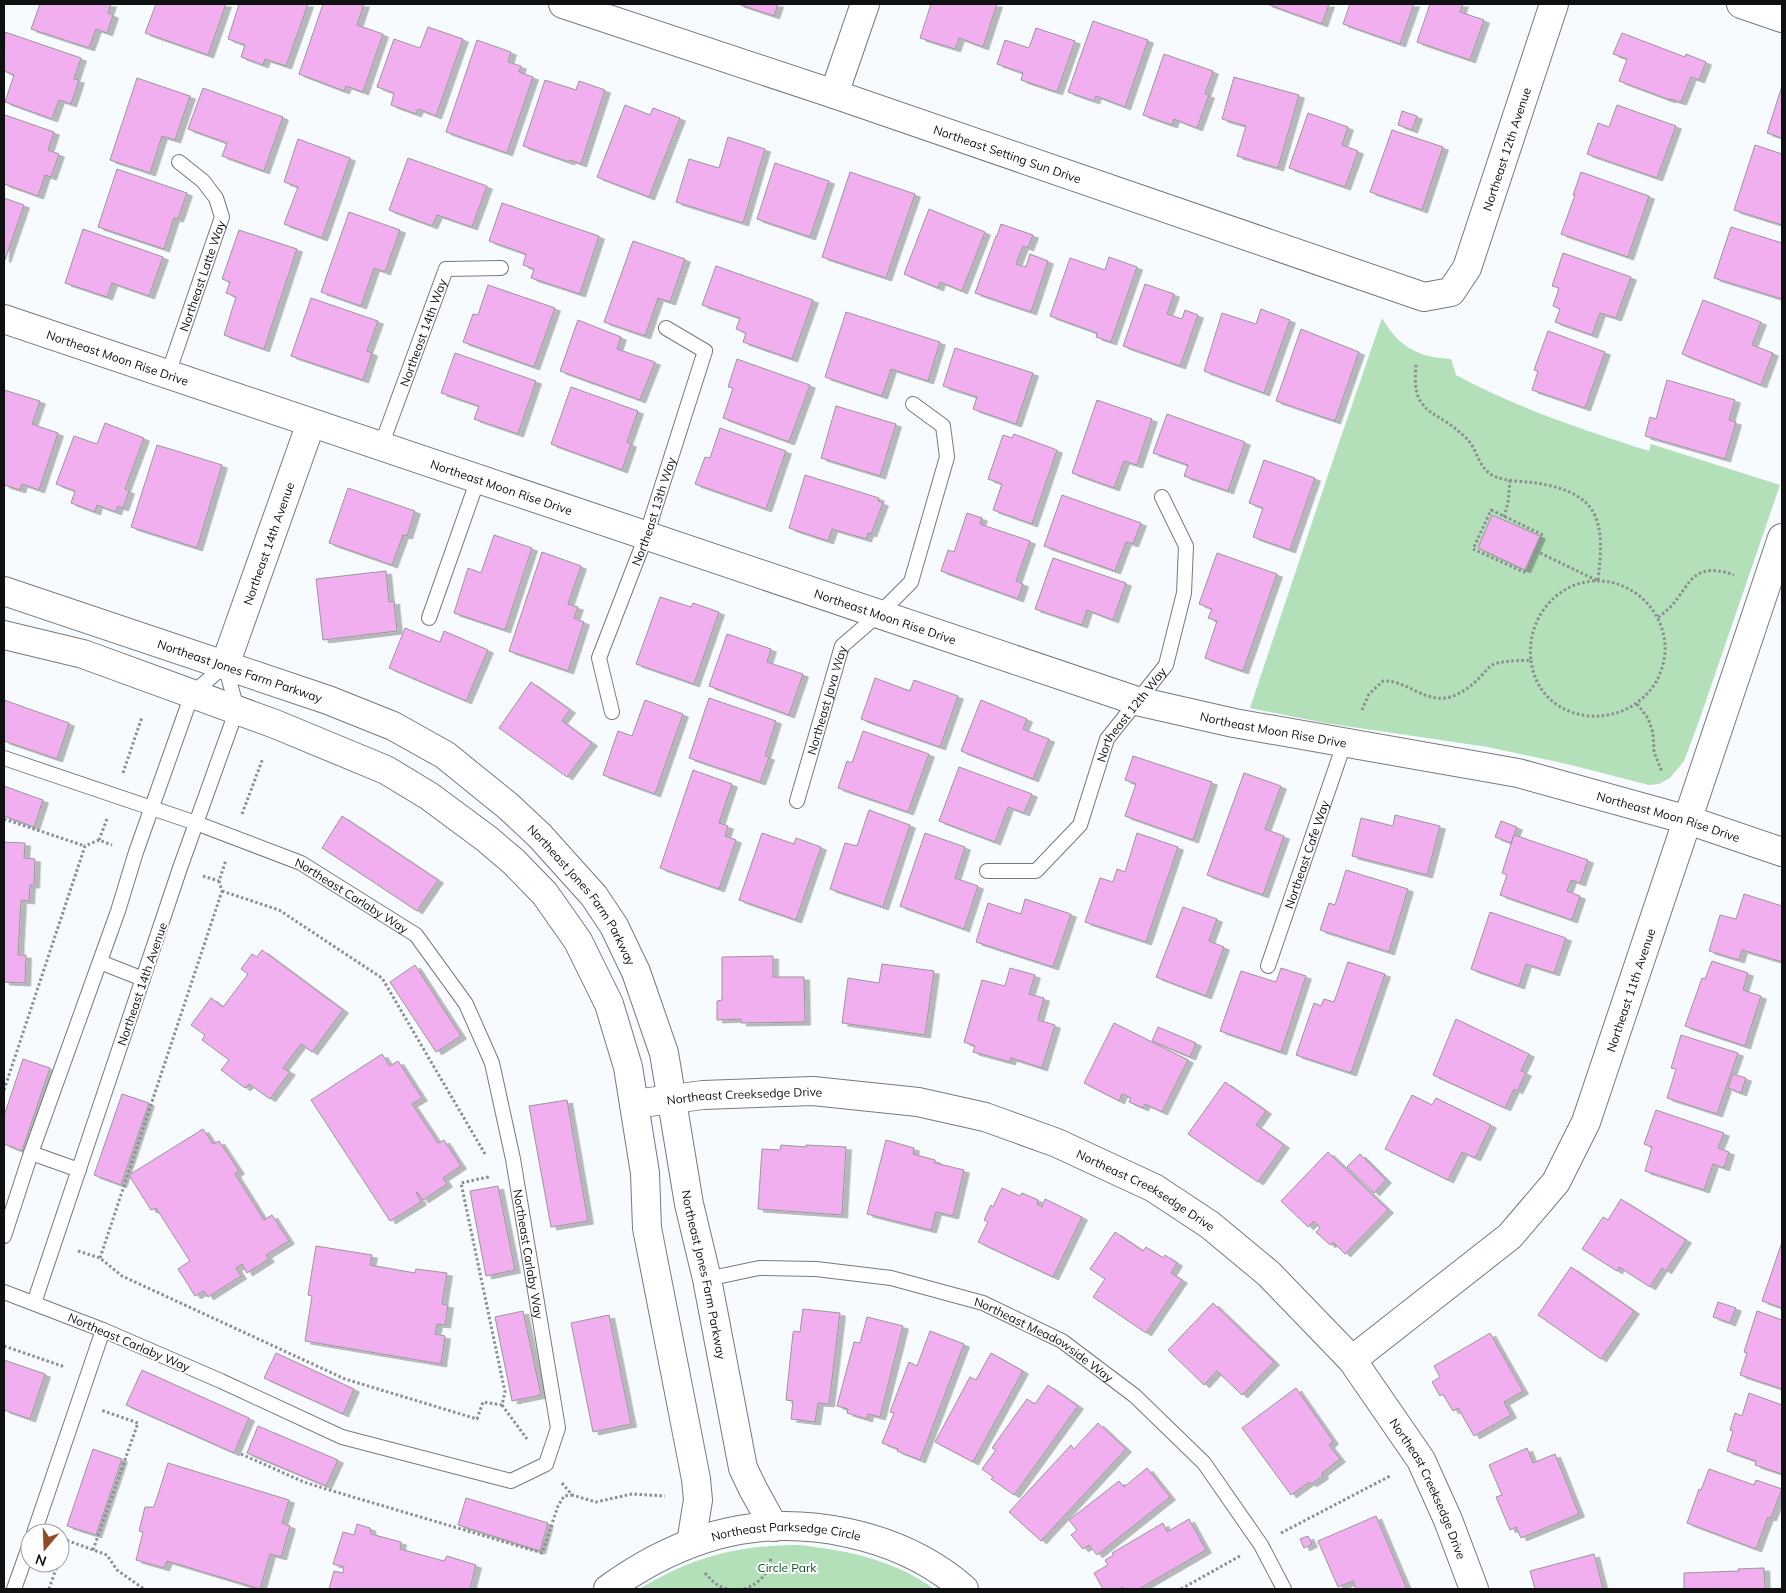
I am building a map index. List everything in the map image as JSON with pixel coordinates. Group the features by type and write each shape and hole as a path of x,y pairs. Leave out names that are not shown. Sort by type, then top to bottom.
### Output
{"street":[{"name":"Northeast Setting Sun Drive","path":"563,4 834,94 1424,297 1452,292"},
{"path":"834,94 865,4"},
{"name":"Northeast 12th Avenue","path":"1452,292 1467,268 1476,244 1554,4"},
{"path":"1741,4 1782,18"},
{"name":"Northeast Moon Rise Drive","path":"4,319 1138,701 1234,723 1344,744 1518,773 1688,820 1782,852"},
{"name":"Northeast 14th Avenue","path":"225,665 311,423"},
{"name":"Northeast 11th Avenue","path":"1352,1360 1510,1236 1556,1182 1586,1122 1782,538"},
{"name":"Northeast Jones Farm Parkway","path":"4,591 328,700 393,726 445,755 508,806 540,836 594,896 614,926 636,972 664,1053 689,1204 707,1278 743,1468 773,1540"},
{"path":"4,635 83,654 237,709 386,770 429,796 487,839 514,862 545,894 578,941 609,1004 628,1067 645,1173 647,1228 696,1479 698,1500 696,1555"},
{"name":"Northeast Creeksedge Drive","path":"634,1104 703,1095 813,1091 918,1102 985,1117 1057,1143 1154,1188 1210,1225 1269,1274 1352,1360 1421,1460 1448,1520 1474,1589"},
{"name":"Northeast Parksedge Circle","path":"608,1589 660,1556 696,1555 718,1535 745,1529 773,1540 807,1527 873,1540 904,1552 934,1568 964,1589"}],"lane":[{"name":"Northeast Latte Way","path":"168,374 222,217 216,198 208,187 179,162"},
{"name":"Northeast 14th Way","path":"381,446 446,269 501,268"},
{"name":"Northeast 13th Way","path":"612,712 599,658 646,536 705,351 666,328"},
{"name":"Northeast Java Way","path":"798,801 842,646 879,614 911,582 948,457 943,426 913,404"},
{"path":"430,618 478,479"},
{"name":"Northeast 12th Way","path":"987,871 1036,871 1080,825 1107,739 1166,665 1184,594 1186,546 1162,497"},
{"name":"Northeast 14th Avenue","path":"4,1236 192,694 225,665"},
{"path":"225,665 237,709"},
{"name":"Northeast 14th Avenue","path":"34,1303 196,823 237,709"},
{"name":"Northeast Cafe Way","path":"1268,966 1344,744"},
{"name":"Northeast Carlaby Way","path":"4,758 196,823 301,863 416,935 466,1004 492,1063 513,1160 558,1428 546,1464 511,1481 342,1438 221,1381 103,1330 4,1292"},
{"path":"100,962 143,979"},
{"path":"32,1153 79,1170"},
{"name":"Northeast Meadowside Way","path":"707,1278 758,1268 816,1269 891,1278 983,1303 1062,1341 1135,1396 1204,1463 1261,1545 1284,1589"},
{"path":"37,1523 103,1330"},
{"path":"14,1589 20,1572"}],"path":[{"path":"1416,365 1416,390 1420,401 1429,412 1446,422 1469,442 1484,469 1494,476 1560,488 1575,494 1586,502 1595,514 1600,529 1601,556 1598,581"},
{"path":"1504,517 1508,503 1510,480"},
{"path":"1491,510 1543,535 1536,551 1526,573 1473,549 1491,510"},
{"path":"1536,551 1598,581"},
{"path":"1658,617 1672,606 1682,594 1689,581 1698,573 1710,571 1734,575"},
{"path":"1608,581 1633,590 1646,601 1658,617 1664,640 1664,660 1659,676 1651,690 1637,704 1610,716 1589,717 1572,712 1557,704 1542,691 1532,670 1530,651 1537,618 1560,592 1579,584 1608,581"},
{"path":"1362,710 1369,694 1383,681 1400,683 1424,696 1444,698 1455,696 1467,689 1494,664 1531,660"},
{"path":"1637,704 1648,718 1653,733 1654,752 1662,772"},
{"path":"100,1258 222,891 219,881 263,758"},
{"path":"4,819 85,846"},
{"path":"222,891 279,910 382,978 487,1158"},
{"path":"488,1167 488,1176 462,1182 505,1392 502,1405"},
{"path":"54,1244 100,1258 122,1276 345,1379 477,1419 482,1402 502,1405 572,1495"},
{"path":"4,1346 70,1369"},
{"path":"78,1403 138,1423 93,1550"},
{"path":"241,1454 304,1482 542,1553 558,1506 564,1496 572,1495 596,1502 632,1494 668,1496"},
{"path":"1276,1536 1390,1476"},
{"path":"745,1589 756,1584 765,1575 773,1540"},
{"path":"70,1541 107,1555 117,1570 144,1589"},
{"path":"1182,1589 1247,1552"},
{"path":"696,1555 712,1581 722,1588 728,1589"},
{"path":"49,1589 55,1573"}],"green space":[{"path":"1382,318 1395,336 1410,349 1428,356 1451,359 1456,375 1526,408 1649,451 1651,444 1780,485 1684,761 1670,778 1659,784 1649,785 1567,764 1488,747 1325,723 1250,708"},
{"name":"Circle Park","path":"799,1545 852,1553 870,1558 903,1571 934,1589 639,1589 678,1569 716,1555 755,1547"}],"building":[{"path":"40,4 111,4 108,13 113,15 107,33 96,29 89,48 31,29"},
{"path":"156,4 226,4 208,55 145,33"},
{"path":"239,4 308,4 286,66 265,59 263,65 241,57 245,45 228,39"},
{"path":"323,4 364,4 357,25 383,34 363,92 346,86 344,91 299,74"},
{"path":"738,4 778,4 774,16"},
{"path":"931,4 997,4 983,47 959,38 955,49 920,38"},
{"path":"1267,4 1329,4 1322,24"},
{"path":"1350,4 1414,4 1400,44 1343,24"},
{"path":"1430,4 1463,4 1460,12 1484,20 1470,60 1417,42"},
{"path":"1093,21 1148,40 1125,107 1096,96 1094,101 1068,92"},
{"path":"428,27 463,39 436,116 418,109 416,114 391,105 394,93 377,87 394,39 420,48"},
{"path":"1036,28 1075,41 1057,92 1021,80 1023,73 997,64 1005,40 1029,48"},
{"path":"5,32 81,58 74,79 79,80 71,104 59,100 52,119 5,102 14,75 4,71"},
{"path":"1622,33 1685,57 1686,54 1706,62 1699,80 1691,77 1681,102 1670,100 1619,81 1627,59 1613,54"},
{"path":"477,40 511,52 508,62 521,66 519,72 533,77 507,153 446,132"},
{"path":"1164,54 1213,71 1205,94 1209,95 1197,128 1174,119 1172,125 1143,115"},
{"path":"1234,77 1299,95 1278,168 1237,156 1246,126 1222,119"},
{"path":"137,78 190,96 175,140 162,136 150,173 110,160"},
{"path":"545,80 576,90 579,81 605,90 581,164 570,160 569,162 523,146"},
{"path":"1782,86 1782,138 1767,133"},
{"path":"203,88 283,117 264,171 222,156 227,143 188,129"},
{"path":"625,105 650,115 653,108 680,118 649,197 597,177"},
{"path":"1617,105 1676,126 1657,178 1587,154 1598,123 1609,127"},
{"path":"1402,111 1417,116 1412,130 1398,125"},
{"path":"1308,113 1348,127 1342,145 1358,151 1345,187 1289,168"},
{"path":"5,115 54,132 48,150 59,154 51,177 45,175 38,196 4,184"},
{"path":"1392,130 1443,147 1422,210 1370,192"},
{"path":"728,137 765,149 743,223 676,202 689,159 719,168"},
{"path":"298,139 350,158 322,238 284,224 298,187 284,182"},
{"path":"1755,145 1782,154 1782,225 1734,210"},
{"path":"408,158 487,186 472,227 437,215 432,226 389,210"},
{"path":"775,163 829,181 810,237 757,219"},
{"path":"117,169 187,193 178,219 174,218 164,249 98,227"},
{"path":"850,172 915,194 886,278 822,257"},
{"path":"1581,172 1649,196 1628,257 1561,234"},
{"path":"4,198 24,205 5,260 4,259"},
{"path":"502,203 599,236 580,294 531,278 534,269 523,265 526,254 489,241"},
{"path":"929,209 985,232 962,291 940,282 938,288 904,274"},
{"path":"349,212 400,230 385,272 374,268 361,306 321,292"},
{"path":"1001,224 1033,235 1028,248 1023,246 1016,264 1026,267 1030,254 1048,261 1031,312 975,293"},
{"path":"1731,227 1782,243 1782,299 1714,278"},
{"path":"83,229 163,257 149,296 112,283 107,297 65,283"},
{"path":"239,230 297,249 264,349 224,335 236,297 226,293 230,282 222,279"},
{"path":"633,241 685,259 670,302 658,298 645,336 604,322"},
{"path":"1563,253 1631,277 1616,318 1600,313 1592,335 1555,322 1560,309 1553,306 1559,288 1552,286"},
{"path":"1109,257 1137,267 1111,342 1096,337 1097,333 1050,316 1070,258 1105,270"},
{"path":"716,266 813,300 792,359 743,342 746,333 736,329 740,318 702,305"},
{"path":"1145,284 1174,294 1167,314 1182,319 1185,310 1198,315 1180,366 1123,346"},
{"path":"488,285 555,308 534,367 463,342 473,314 478,315"},
{"path":"311,298 378,321 367,351 372,353 363,380 291,356"},
{"path":"1703,300 1761,322 1752,345 1773,353 1761,385 1682,354"},
{"path":"1261,309 1290,320 1264,393 1204,371 1222,313 1256,324"},
{"path":"846,312 940,342 928,381 891,369 882,396 825,377"},
{"path":"578,320 621,337 617,349 655,362 640,400 560,371"},
{"path":"1301,329 1359,352 1335,421 1276,401"},
{"path":"1548,331 1605,352 1585,408 1532,390 1538,371 1534,370"},
{"path":"955,348 1033,373 1016,424 973,409 977,397 943,386"},
{"path":"455,353 536,381 518,434 474,419 479,406 441,393"},
{"path":"737,359 810,385 789,442 723,418 733,388 728,387"},
{"path":"1667,380 1735,400 1729,420 1736,422 1725,459 1645,436 1650,417 1656,419"},
{"path":"571,387 638,411 627,442 631,444 622,470 551,444"},
{"path":"4,390 40,401 32,424 58,433 39,490 22,484 20,490 4,485"},
{"path":"1097,400 1152,419 1137,465 1124,461 1114,488 1072,473"},
{"path":"836,406 896,424 880,476 821,458"},
{"path":"1167,414 1245,442 1228,491 1184,476 1188,465 1153,453"},
{"path":"105,423 144,438 125,489 129,491 123,508 118,506 116,512 97,505 95,512 71,503 75,491 56,484 74,436 97,444"},
{"path":"720,428 786,451 766,509 695,484 705,457 710,458"},
{"path":"1014,434 1057,450 1032,524 993,510 1002,484 988,479 1003,435 1012,438"},
{"path":"157,445 222,465 197,548 131,527"},
{"path":"1264,460 1315,478 1290,550 1253,537 1263,508 1249,503"},
{"path":"805,475 879,498 878,501 883,503 871,534 868,533 866,539 832,529 828,541 789,528"},
{"path":"348,488 415,511 407,536 403,535 392,565 329,543"},
{"path":"1062,495 1141,523 1133,544 1126,542 1115,571 1044,546"},
{"path":"967,513 982,518 980,524 1030,541 1016,581 1023,584 1018,599 941,571 948,550 954,552"},
{"path":"1492,515 1540,536 1525,570 1478,548"},
{"path":"494,535 532,548 505,630 454,613 468,568 481,573"},
{"path":"542,552 581,566 568,604 578,607 574,618 584,622 568,671 509,651"},
{"path":"1217,553 1277,574 1243,671 1205,658 1217,621 1208,618 1212,609 1199,604"},
{"path":"1053,558 1126,583 1113,620 1087,610 1082,625 1035,609"},
{"path":"386,571 389,602 394,601 397,631 323,640 316,579"},
{"path":"660,597 691,607 693,603 719,612 694,684 636,664"},
{"path":"405,628 440,642 444,631 488,650 466,701 389,668"},
{"path":"727,634 771,649 767,662 803,674 789,715 709,686"},
{"path":"875,678 910,691 914,680 958,696 940,747 861,719"},
{"path":"531,682 570,710 562,721 592,743 567,777 499,728"},
{"path":"709,698 776,721 765,756 769,757 760,782 689,758"},
{"path":"4,700 69,723 57,759 4,741"},
{"path":"645,700 683,714 655,794 603,775 618,731 632,736"},
{"path":"981,700 1027,719 1023,729 1049,739 1033,779 961,751"},
{"path":"863,731 929,754 908,812 838,788 847,761 852,763"},
{"path":"1133,756 1212,782 1193,840 1125,816 1136,784 1125,780"},
{"path":"959,767 1032,794 1024,813 1008,807 995,842 939,821"},
{"path":"693,770 732,784 719,823 728,826 725,836 736,840 719,889 660,868"},
{"path":"1244,773 1281,786 1265,829 1284,836 1263,895 1207,875"},
{"path":"4,786 43,800 34,827 4,816"},
{"path":"869,810 910,825 883,907 830,889 845,843 857,846"},
{"path":"1395,815 1440,826 1427,875 1352,856 1361,818 1393,826"},
{"path":"342,816 438,880 417,911 322,848"},
{"path":"1501,821 1517,827 1511,843 1495,837"},
{"path":"762,833 794,844 796,838 821,847 796,920 739,900"},
{"path":"925,833 965,847 955,878 978,886 964,929 900,906"},
{"path":"1137,833 1178,847 1146,942 1085,922 1100,878 1113,882 1117,869 1125,872"},
{"path":"1514,835 1588,860 1580,883 1571,880 1567,891 1580,896 1572,920 1500,895 1507,875 1502,873"},
{"path":"4,842 25,843 24,858 35,859 34,885 30,885 29,901 21,900 18,955 26,955 25,983 4,982"},
{"path":"1346,870 1408,889 1389,952 1320,930 1329,903 1335,905"},
{"path":"1744,894 1782,906 1782,962 1742,950 1739,960 1709,951 1720,915 1736,919"},
{"path":"1025,899 1071,914 1053,967 976,942 988,903 1021,914"},
{"path":"1183,907 1217,919 1209,941 1224,947 1206,996 1156,977"},
{"path":"1490,912 1566,938 1554,973 1526,964 1519,986 1471,969"},
{"path":"262,950 343,1010 312,1052 301,1044 283,1068 290,1072 270,1099 249,1084 245,1088 221,1070 229,1060 202,1040 205,1035 191,1025 211,998 223,1007 248,974 241,969 252,954 257,957"},
{"path":"773,956 773,977 804,977 805,1022 741,1023 741,1019 717,1020 717,1001 722,1000 722,957"},
{"path":"1712,961 1748,973 1743,990 1761,996 1745,1046 1685,1026 1702,978 1705,979"},
{"path":"1348,962 1385,974 1351,1073 1296,1055 1314,1003 1321,1006 1324,999 1334,1002"},
{"path":"882,964 934,971 925,1035 842,1023 848,978 879,983"},
{"path":"415,965 461,1036 436,1052 390,982"},
{"path":"1010,968 1035,975 1029,994 1044,998 1038,1020 1055,1025 1042,1068 1011,1058 1010,1062 973,1052 975,1046 964,1042 982,980 1005,986"},
{"path":"1281,968 1306,976 1281,1052 1220,1031 1241,971 1276,982"},
{"path":"1456,1019 1529,1054 1521,1071 1526,1073 1517,1091 1514,1089 1505,1108 1433,1075"},
{"path":"1114,1023 1188,1060 1162,1112 1145,1104 1143,1108 1129,1102 1131,1098 1122,1094 1119,1101 1084,1083"},
{"path":"1158,1027 1196,1043 1190,1057 1152,1041"},
{"path":"1681,1035 1738,1053 1717,1114 1667,1098 1676,1069 1671,1068"},
{"path":"382,1054 390,1066 398,1061 422,1098 412,1104 438,1143 444,1140 461,1166 443,1178 447,1184 423,1200 416,1192 421,1202 390,1221 311,1100"},
{"path":"23,1059 50,1068 22,1151 4,1144 4,1116"},
{"path":"1733,1074 1746,1078 1741,1093 1728,1088"},
{"path":"1225,1082 1266,1111 1256,1125 1284,1145 1258,1182 1188,1134"},
{"path":"122,1094 149,1103 121,1185 94,1175"},
{"path":"1412,1095 1432,1105 1436,1098 1491,1125 1475,1158 1462,1152 1448,1180 1385,1149"},
{"path":"567,1100 588,1221 551,1227 529,1106"},
{"path":"1656,1110 1724,1133 1718,1148 1729,1152 1724,1168 1713,1164 1704,1190 1645,1171 1652,1147 1644,1144"},
{"path":"203,1129 213,1144 219,1141 239,1171 235,1174 264,1220 272,1215 289,1241 266,1255 269,1259 247,1273 242,1264 236,1268 241,1276 208,1297 204,1291 195,1296 178,1269 190,1261 156,1208 151,1210 129,1175"},
{"path":"886,1140 914,1148 913,1154 935,1160 935,1163 964,1170 953,1216 936,1212 931,1230 867,1214"},
{"path":"781,1145 846,1147 842,1215 758,1209 762,1149 780,1150"},
{"path":"1328,1152 1388,1210 1345,1254 1333,1242 1330,1245 1316,1232 1320,1228 1314,1221 1308,1227 1281,1201"},
{"path":"1360,1154 1386,1180 1374,1193 1347,1167"},
{"path":"498,1186 515,1270 486,1276 470,1191"},
{"path":"1002,1188 1020,1196 1022,1193 1038,1200 1037,1204 1042,1207 1045,1199 1082,1217 1053,1277 978,1242 988,1222 984,1220"},
{"path":"1621,1199 1686,1240 1666,1271 1662,1268 1650,1287 1619,1267 1617,1271 1582,1249 1603,1217 1608,1220"},
{"path":"1115,1232 1143,1251 1146,1247 1163,1258 1165,1255 1177,1263 1171,1273 1182,1280 1146,1333 1093,1297 1105,1279 1090,1269"},
{"path":"1782,1242 1782,1308 1762,1301"},
{"path":"316,1246 372,1255 370,1265 415,1273 416,1269 447,1273 442,1304 448,1305 445,1325 437,1324 435,1334 445,1336 441,1364 305,1341 312,1296 308,1295"},
{"path":"1571,1267 1634,1311 1601,1359 1538,1315"},
{"path":"1718,1302 1736,1308 1730,1323 1713,1317"},
{"path":"1213,1303 1274,1362 1242,1395 1217,1371 1204,1385 1168,1350"},
{"path":"803,1309 840,1313 829,1404 818,1403 815,1422 791,1419 793,1401 786,1400 793,1333 794,1331 800,1332"},
{"path":"523,1311 541,1395 512,1401 495,1317"},
{"path":"1757,1311 1782,1320 1782,1389 1740,1375 1747,1353 1744,1352"},
{"path":"609,1315 631,1424 593,1432 571,1323"},
{"path":"867,1317 903,1326 880,1417 868,1414 867,1419 847,1413 848,1409 837,1406 854,1342 860,1343"},
{"path":"930,1331 964,1344 920,1460 882,1443 894,1413 890,1412 909,1362 917,1366"},
{"path":"1490,1333 1523,1391 1504,1402 1511,1415 1474,1436 1458,1408 1453,1411 1443,1394 1440,1396 1432,1382 1440,1377 1434,1366"},
{"path":"276,1353 354,1389 343,1414 264,1378"},
{"path":"991,1353 1023,1371 973,1462 935,1442 970,1377 976,1380"},
{"path":"4,1360 45,1374 30,1419 4,1410"},
{"path":"142,1370 249,1418 234,1453 126,1405"},
{"path":"1048,1385 1078,1406 1014,1495 991,1479 993,1477 982,1469 996,1450 992,1448 1027,1399 1035,1404"},
{"path":"1296,1388 1333,1441 1329,1445 1340,1459 1322,1473 1323,1476 1311,1484 1309,1482 1291,1495 1242,1428"},
{"path":"1749,1393 1782,1405 1782,1474 1755,1465 1756,1461 1727,1451 1733,1431 1730,1430 1735,1413 1742,1416"},
{"path":"1098,1423 1126,1449 1041,1541 1009,1512 1071,1445 1074,1449"},
{"path":"258,1426 338,1460 326,1486 247,1453"},
{"path":"1527,1448 1533,1463 1555,1454 1579,1514 1521,1538 1516,1527 1510,1530 1496,1497 1502,1495 1489,1465"},
{"path":"93,1449 122,1459 96,1535 70,1527 70,1523 68,1523"},
{"path":"168,1463 289,1500 282,1523 290,1526 281,1557 270,1554 260,1589 167,1561 164,1568 136,1560 143,1532 139,1531 145,1507 154,1507"},
{"path":"1147,1468 1170,1497 1097,1555 1089,1545 1083,1549 1071,1535 1077,1530 1069,1520 1119,1481 1124,1487"},
{"path":"1709,1469 1754,1485 1756,1480 1782,1489 1771,1518 1768,1517 1756,1549 1687,1523 1699,1489 1701,1490"},
{"path":"466,1498 548,1523 540,1551 458,1525"},
{"path":"1376,1516 1407,1589 1356,1589 1353,1581 1338,1587 1318,1541"},
{"path":"1189,1519 1206,1550 1139,1589 1124,1589 1123,1587 1119,1589 1103,1589 1094,1573 1108,1565 1105,1560 1114,1555 1112,1553 1163,1523 1167,1532"},
{"path":"357,1524 370,1528 371,1534 401,1542 400,1549 444,1561 447,1556 476,1565 470,1589 329,1589 334,1571 343,1573 344,1567 333,1564 343,1532 354,1535"},
{"path":"1308,1536 1312,1544 1304,1548 1300,1539"},
{"path":"1594,1554 1603,1589 1535,1589 1530,1571"},
{"path":"1764,1568 1765,1589 1684,1589 1684,1573"}]}
